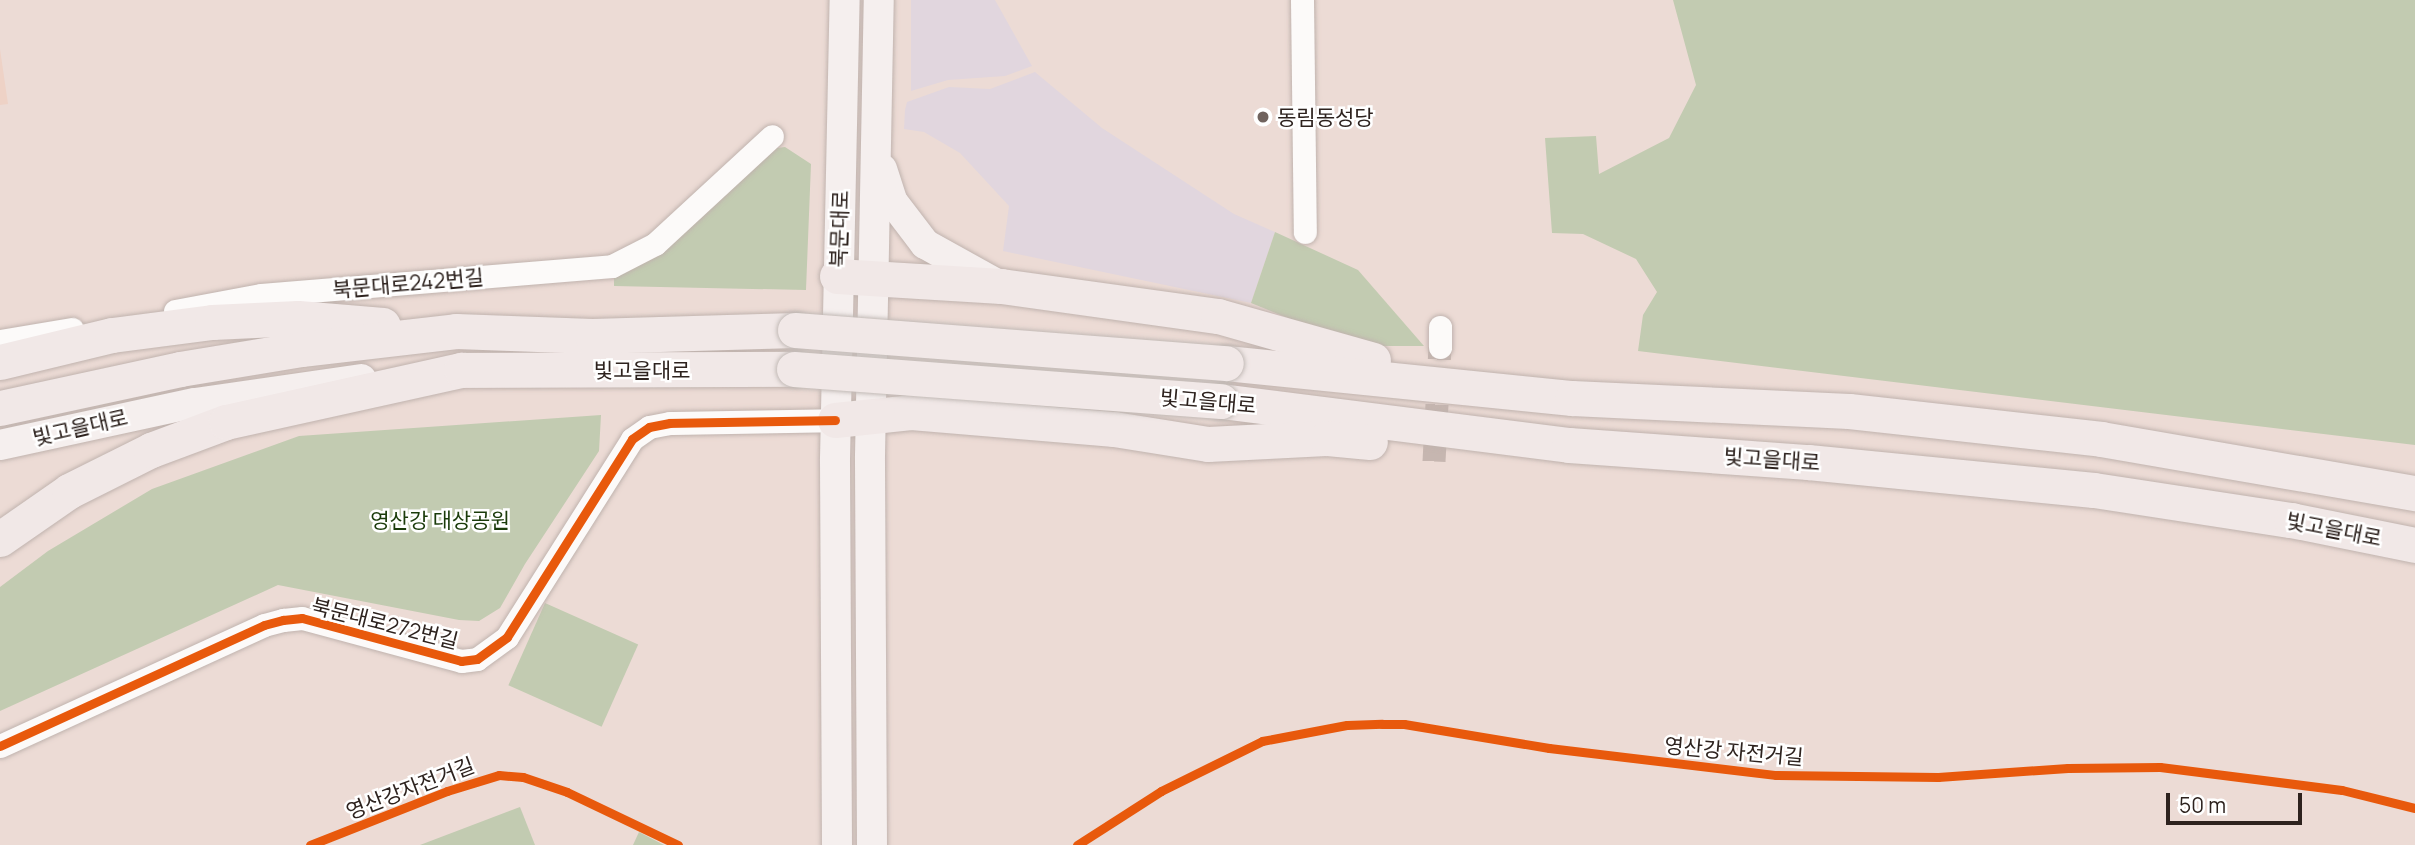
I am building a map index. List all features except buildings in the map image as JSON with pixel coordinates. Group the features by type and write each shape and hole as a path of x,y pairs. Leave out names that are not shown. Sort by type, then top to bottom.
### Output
{"highway":[{"path":"837,276 1001,286 1218,316 1360,358 1462,370 1572,398"},
{"path":"0,362 112,335 212,322 298,317 456,331"},
{"name":"빛고을대로","path":"0,408 180,369 300,349 456,331 592,335 795,330 1226,363 1572,398 1849,411 2101,439 2415,493"},
{"name":"빛고을대로","path":"461,370 794,369 1221,401 1569,444 1808,461 2094,490 2291,520 2415,545"},
{"path":"0,539 69,491 151,450 226,422 461,370"},
{"path":"835,420 911,412 1114,429 1208,444 1326,438 1452,449 1569,444"}],"main road":[{"name":"북문대로","path":"837,845 835,420 845,0"},
{"name":"북문대로","path":"872,845 870,456 873,417 879,0"},
{"path":"877,156 893,202 925,244 1001,286"},
{"name":"빛고을대로","path":"0,445 195,403 314,384 461,370"}],"street":[{"path":"1302,0 1305,232"},
{"name":"북문대로242번길","path":"0,341 261,295 612,266 655,244 772,136"},
{"name":"북문대로272번길","path":"0,746 264,625 283,620 302,618 461,661 477,659 507,637 632,439 649,427 670,423 835,420"}],"shaded area":[{"path":"911,0 995,0 1032,66 1005,76 948,80 911,91"},
{"path":"0,49 8,104 0,105"},
{"path":"1035,72 1102,128 1234,214 1275,232 1251,303 1003,251 1009,206 960,153 924,132 904,129 905,110 907,102 949,87 990,89"}],"green space":[{"path":"1673,0 2415,0 2415,445 1638,351 1643,315 1657,292 1636,259 1583,234 1552,233 1545,138 1596,136 1599,174 1669,138 1696,85"},
{"path":"785,147 811,164 806,290 614,286 614,273 656,253 777,148"},
{"path":"1275,232 1358,270 1424,346 1357,346 1251,303"},
{"name":"영산강 대상공원","path":"601,415 599,451 525,564 500,608 479,621 459,620 278,585 0,711 0,587 48,551 152,489 299,436"},
{"path":"545,603 638,644 602,727 508,685"},
{"path":"520,807 535,845 420,845"},
{"path":"639,832 664,845 633,845"}],"tunnel":[{"path":"1434,461 1440,347"}],"cycle path":[{"path":"0,746 264,625 283,620 302,618 461,661 477,659 507,637 632,439 649,427 670,423 835,420"},
{"name":"영산강 자전거길","path":"1077,845 1161,791 1262,741 1347,725 1382,724 1404,724 1549,748 1776,775 1938,777 2068,768 2160,767 2342,790 2415,808"},
{"name":"영산강자전거길","path":"310,845 447,791 499,775 523,777 567,792 678,845"}],"place":[{"name":"동림동성당","path":"1263,117"}]}
